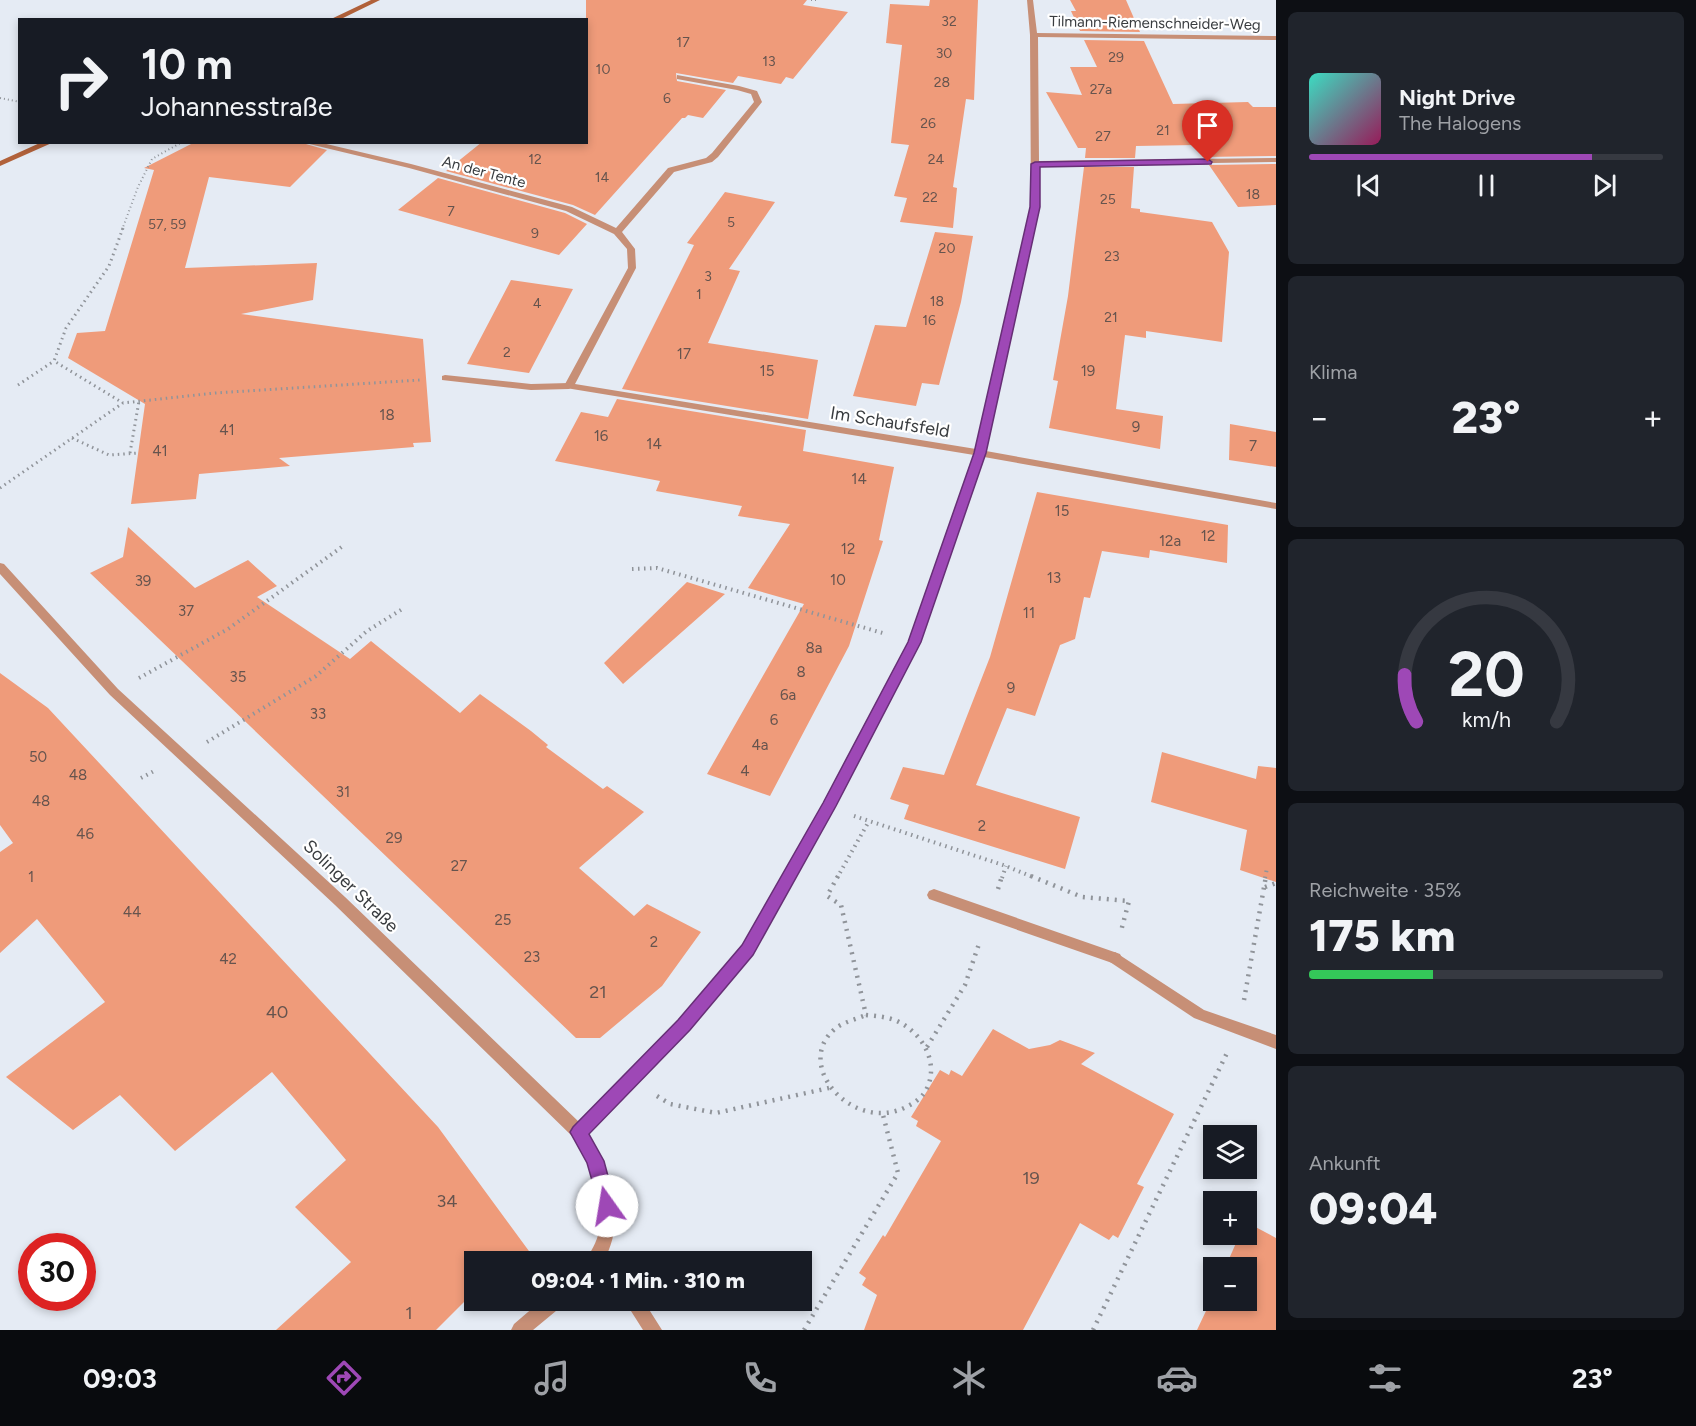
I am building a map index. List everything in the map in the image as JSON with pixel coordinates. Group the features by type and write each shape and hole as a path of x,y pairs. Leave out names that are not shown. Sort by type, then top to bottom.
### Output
{"main road":[{"path":"337,18 378,0"},
{"path":"0,164 45,144"}],"street":[{"path":"579,1132 684,1025 748,950 828,806 914,642 980,453 1035,207 1034,34 1030,0"},
{"name":"Tilmann-Riemenschneider-Weg","path":"1034,34 1276,38"},
{"path":"568,386 632,268 632,249 617,232 670,170 709,160 715,155 758,102 754,93 739,88 680,77"},
{"name":"An der Tente","path":"314,144 411,166 569,208 617,232"},
{"path":"1035,164 1276,160"},
{"name":"Im Schaufsfeld","path":"445,378 531,387 568,386 980,453 1276,506"},
{"name":"Solinger Straße","path":"0,567 114,692 185,755 579,1132 595,1161 605,1192 609,1220 601,1251"},
{"path":"933,895 1115,958 1199,1014 1276,1042"},
{"path":"520,1330 543,1311"},
{"path":"640,1311 653,1330"}],"path":[{"path":"811,0 819,0"},
{"path":"0,98 18,102"},
{"path":"18,385 54,361 66,328 109,266 138,187 152,159 178,144"},
{"path":"54,361 123,403"},
{"path":"0,488 123,403 215,393 445,378"},
{"path":"130,453 139,401"},
{"path":"72,438 109,455 138,453"},
{"path":"114,692 228,629 343,546"},
{"path":"632,569 657,568 914,642"},
{"path":"185,755 316,676 367,631 404,608"},
{"path":"828,806 1005,866 1082,897 1129,901 1115,958"},
{"path":"866,1015 841,905 827,896 868,821"},
{"path":"927,1047 965,985 1005,866"},
{"path":"1093,1330 1239,1029 1267,868"},
{"path":"1265,886 1276,883"},
{"path":"866,1015 884,1016 901,1023 916,1033 927,1047 932,1062 932,1078 926,1093 915,1104 900,1112 883,1115 852,1107 829,1088 822,1072 820,1056 825,1040 834,1028 848,1019 866,1015"},
{"path":"631,1079 670,1104 716,1113 829,1088"},
{"path":"804,1330 898,1173 883,1115"}],"building":[{"path":"586,0 807,0 803,5 848,12 793,79 786,77 781,84 738,76 733,83 676,73 677,81 726,90 703,118 688,115 682,118 595,215 573,205 446,171 480,144 588,144 588,18 586,18"},
{"path":"930,0 978,0 974,100 966,99 953,187 957,188 953,228 900,222 907,198 894,196 909,145 891,143 902,45 886,43 890,4 929,6"},
{"path":"1070,0 1126,0 1140,32 1080,31 1071,11 1076,11"},
{"path":"1084,40 1144,41 1173,104 1248,102 1253,107 1276,107 1276,156 1203,157 1195,145 1136,146 1135,158 1085,158 1086,148 1078,148 1046,92 1082,95 1070,67 1097,67"},
{"path":"191,144 306,144 327,150 290,187 209,177 185,268 317,263 313,300 241,314 423,339 431,442 413,443 414,447 279,458 290,466 199,474 196,499 131,504 145,404 68,358 77,333 105,331 154,170 144,168"},
{"path":"1276,164 1276,205 1238,207 1209,165"},
{"path":"1084,167 1134,167 1131,208 1140,209 1140,212 1212,222 1229,252 1222,342 1146,331 1146,338 1125,335 1116,409 1163,416 1160,449 1049,428 1058,381 1053,380 1068,296"},
{"path":"438,178 565,213 587,224 559,255 398,210"},
{"path":"725,192 775,202 729,269 740,271 708,343 818,360 808,419 622,389 694,245 687,243"},
{"path":"935,232 973,236 961,302 939,385 922,383 916,406 853,396 875,325 906,327"},
{"path":"511,280 573,289 529,373 467,364"},
{"path":"617,399 806,430 803,451 894,467 879,540 883,541 849,646 770,796 707,774 804,604 748,588 790,524 738,516 742,506 656,491 660,481 555,461 581,412 608,417"},
{"path":"1230,424 1276,432 1276,467 1229,460"},
{"path":"1037,492 1228,525 1227,563 1150,550 1149,558 1102,551 1090,598 1084,597 1075,639 1060,645 1035,716 1007,708 976,785 1080,817 1065,869 904,819 909,805 890,799 903,767 944,775 990,657"},
{"path":"128,527 195,588 248,560 277,586 257,597 350,659 371,641 460,713 480,694 531,731 548,745 546,747 603,789 607,786 644,812 579,868 634,916 647,904 701,932 662,986 600,1038 576,1038 90,573 123,557"},
{"path":"687,582 725,594 623,684 604,663"},
{"path":"0,673 48,708 438,1127 529,1251 464,1251 464,1302 436,1330 276,1330 351,1262 295,1207 346,1160 272,1072 175,1151 120,1095 73,1130 6,1077 105,1002 37,919 0,953 0,852 13,843 0,825"},
{"path":"1162,752 1256,779 1258,766 1276,768 1276,882 1240,870 1247,830 1151,802"},
{"path":"993,1029 1029,1049 1050,1045 1060,1040 1095,1053 1081,1064 1174,1114 1137,1184 1144,1187 1118,1238 1113,1235 1109,1240 1080,1223 1023,1330 864,1330 877,1295 862,1285 866,1278 859,1273 883,1235 885,1237 941,1141 916,1126 918,1121 911,1117 940,1070 949,1075 951,1070 962,1076"},
{"path":"1257,1228 1276,1238 1276,1330 1197,1330 1206,1311 1257,1311 1257,1257 1230,1257 1235,1245 1257,1245"}],"route":[{"path":"607,1206 595,1161 579,1132 684,1025 748,950 828,806 914,642 980,453 1035,207 1035,164 1208,162"}]}
